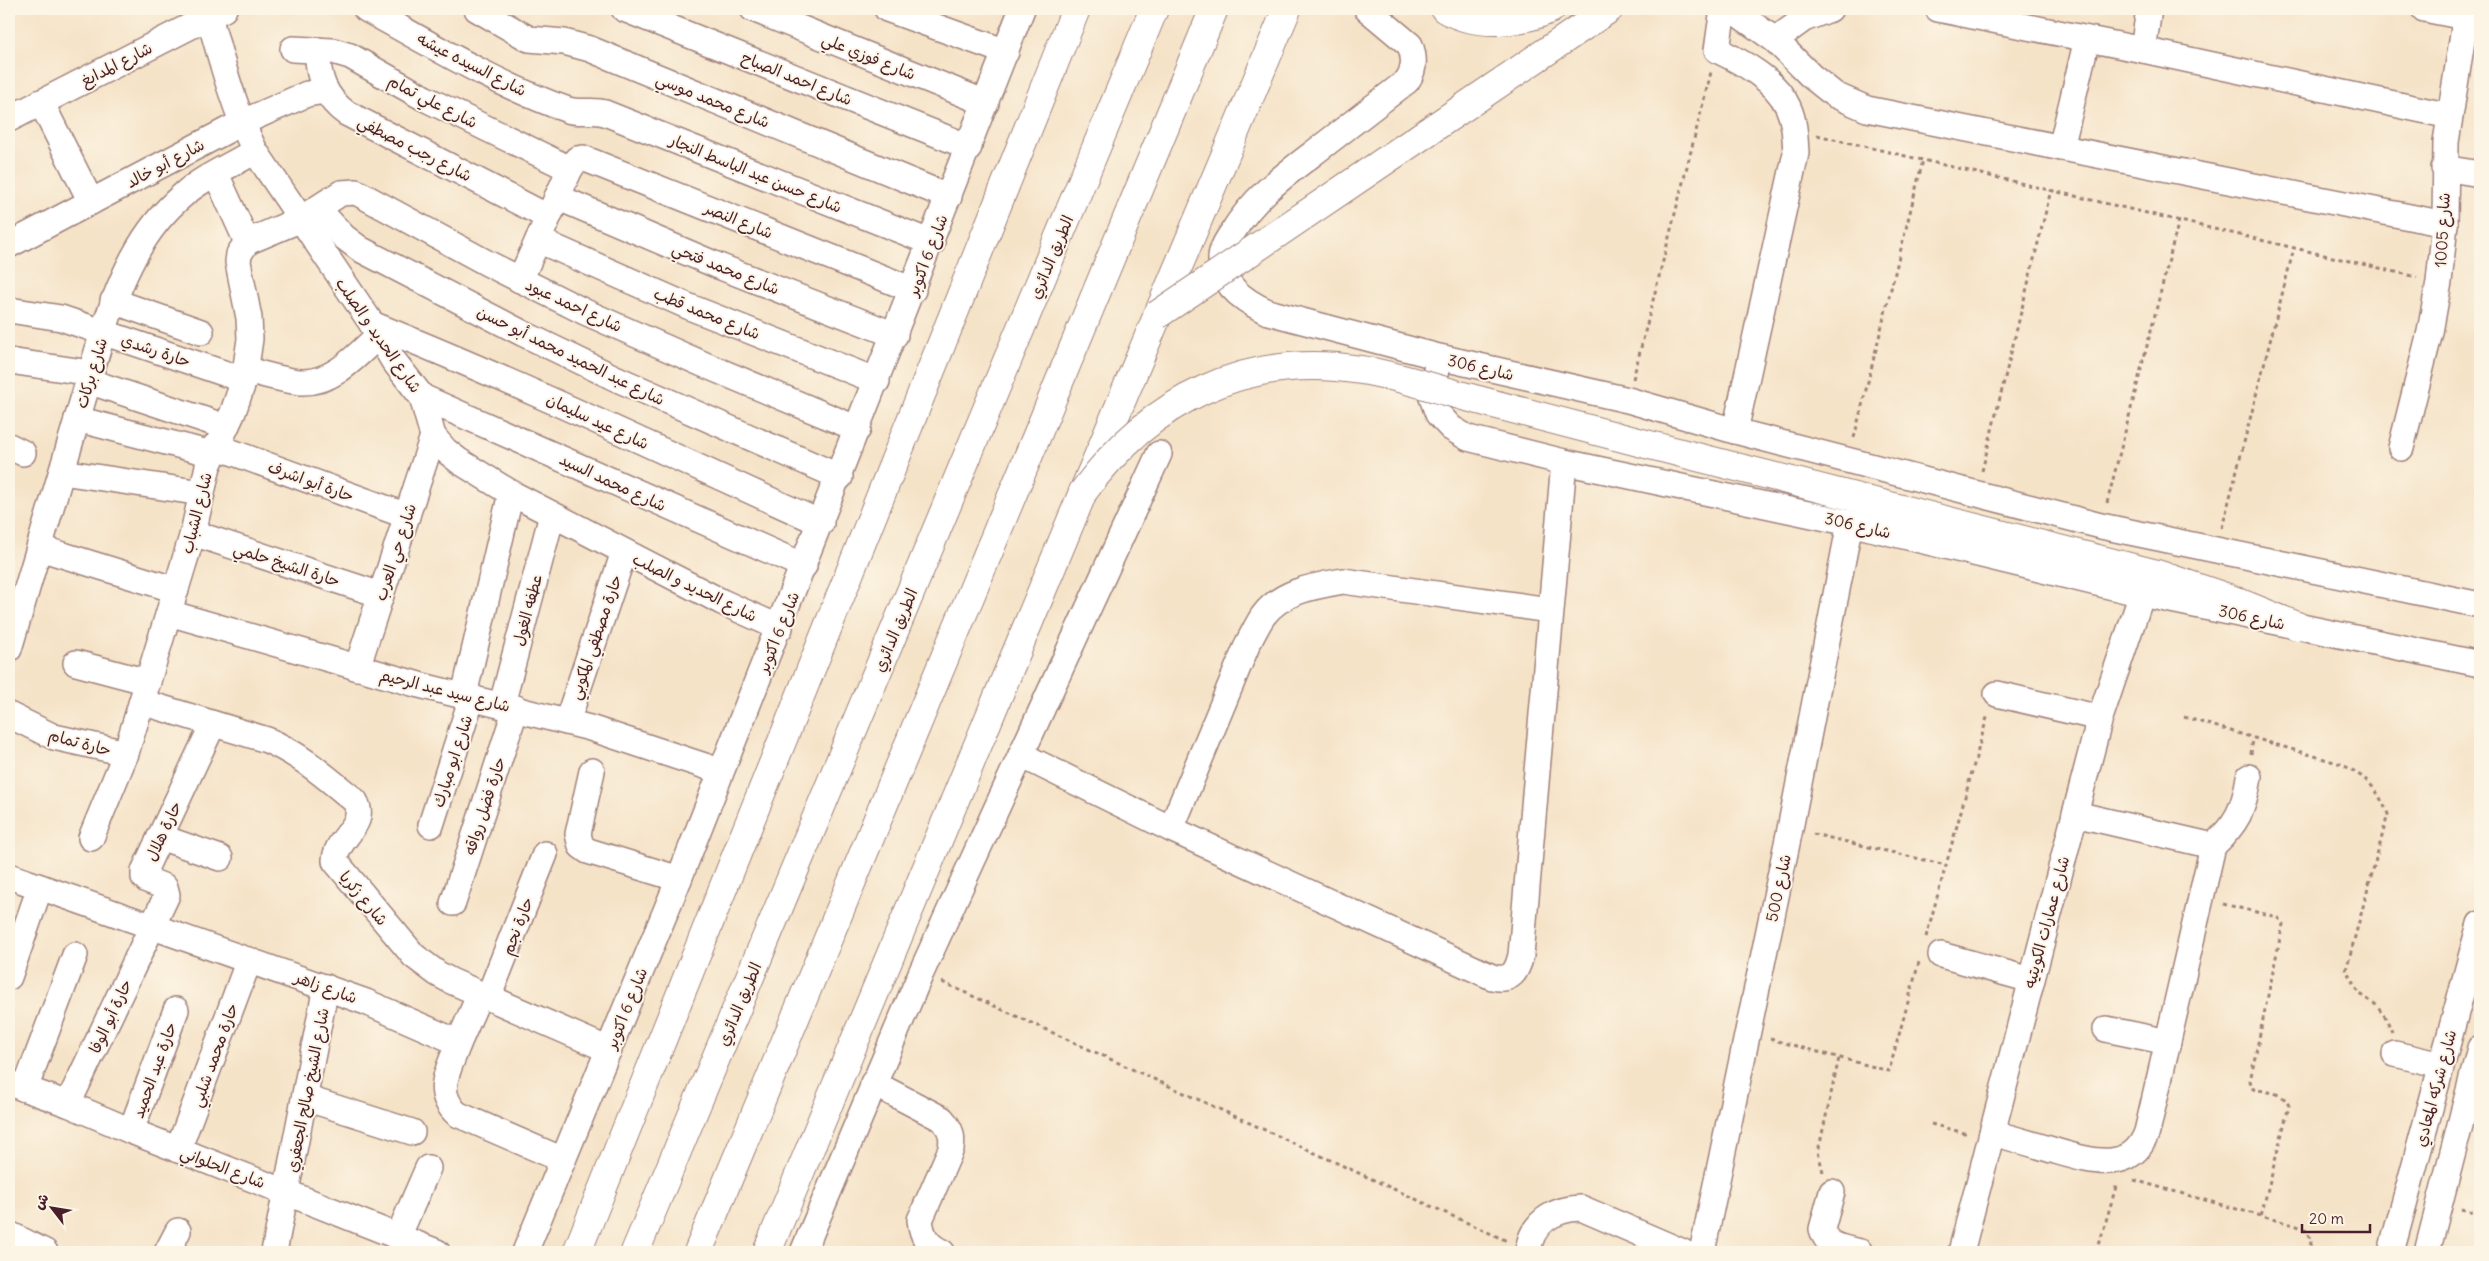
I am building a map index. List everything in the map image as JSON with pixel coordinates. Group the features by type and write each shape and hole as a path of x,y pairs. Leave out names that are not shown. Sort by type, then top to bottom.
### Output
{"highway":[{"path":"577,1252 1076,9"},
{"name":"الطريق الدائري","path":"635,1252 1154,9"},
{"path":"698,1252 1214,9"},
{"path":"767,1252 1157,315 1287,9"},
{"path":"1445,9 1454,14 1493,22 1533,17 1551,9"},
{"path":"1157,315 1609,9"},
{"path":"1083,492 1120,446 1158,415 1191,395 1218,384 1266,371 1304,366 1333,366 1362,370 2157,574 2228,598 2297,626"}],"street":[{"name":"شارع السيده عيشه","path":"366,9 507,84 580,113"},
{"name":"شارع محمد موسي","path":"477,9 529,39 564,42 590,49 949,197"},
{"name":"شارع احمد الصباح","path":"624,9 969,147"},
{"name":"شارع فوزي علي","path":"753,9 986,103"},
{"path":"887,9 1006,52"},
{"name":"شارع 6 اكتوبر","path":"525,1252 780,628 1022,9"},
{"path":"1367,9 1410,45 1414,62 1411,75 1407,81 1300,162 1259,197 1241,217 1226,243 1221,257 1224,273 1231,287 1241,298 1268,312 1439,357"},
{"path":"1723,9 1717,50 1745,64 1774,88 1788,106 1795,130 1796,153 1791,184 1735,431"},
{"path":"1731,9 1776,40 1811,76 1835,95 1867,109 2446,224"},
{"path":"1776,40 1804,19 1830,9"},
{"path":"1938,9 2143,50 2450,116"},
{"path":"2143,50 2149,9"},
{"path":"2424,9 2466,13"},
{"name":"شارع المدابغ","path":"9,119 216,13"},
{"name":"شارع الحديد و الصلب","path":"216,13 229,89 241,123 255,151 309,214 393,360 422,397 433,436 445,450 459,462 552,516 780,628"},
{"name":"شارع 1005","path":"2401,448 2430,332 2439,282 2446,224 2444,168 2466,13"},
{"path":"2061,148 2087,39"},
{"name":"شارع علي تمام","path":"292,49 318,50 350,56 424,98 570,169"},
{"name":"شارع رجب مصطفي","path":"318,50 320,78 326,92 337,106 346,113 553,207"},
{"name":"شارع أبو خالد","path":"9,245 241,123 307,94 326,92"},
{"path":"41,102 91,202"},
{"name":"شارع حسن عبد الباسط النجار","path":"580,113 596,110 605,113 932,243"},
{"name":"شارع بركات","path":"9,649 102,332 132,257 147,234 184,193 255,151"},
{"name":"شارع النصر","path":"570,169 577,159 583,158 913,290"},
{"path":"2444,168 2480,174"},
{"path":"520,280 570,169"},
{"path":"216,174 247,242 309,214"},
{"name":"شارع احمد عبود","path":"309,214 341,193 348,191 363,194 416,226 585,312 858,429"},
{"name":"شارع محمد فتحي","path":"553,207 721,267 895,335"},
{"name":"شارع عبد الحميد محمد أبو حسن","path":"309,214 360,249 522,333 614,378 840,477"},
{"name":"شارع محمد قطب","path":"538,240 692,308 877,381"},
{"name":"شارع الشباب","path":"91,838 126,754 193,533 202,493 218,442 245,375 250,339 249,318 238,262 239,254 247,242"},
{"path":"113,302 201,332"},
{"name":"حارة رشدي","path":"9,310 61,318 245,375 300,382 330,376 343,367 376,330"},
{"name":"شارع عيد سليمان","path":"376,330 563,404 821,523"},
{"name":"شارع 306","path":"2480,605 2101,526 1735,431 1628,400 1439,357 1431,395 1438,414 1450,428 1468,438 1564,462 1850,523 2142,594 2480,664"},
{"path":"9,362 89,377 218,442"},
{"name":"شارع محمد السيد","path":"422,397 804,566"},
{"path":"77,419 218,442"},
{"name":"شارع حي العرب","path":"357,668 433,436"},
{"name":"حارة أبو اشرف","path":"218,442 407,516"},
{"path":"803,1252 921,973 1159,454"},
{"path":"1021,755 1171,828 1492,977 1502,980 1510,977 1517,969 1521,955 1564,462"},
{"path":"62,472 202,493"},
{"name":"شارع ابو مبارك","path":"431,825 468,696 511,493"},
{"name":"عطفه الغول","path":"509,706 552,516"},
{"name":"شارع 500","path":"1702,1252 1790,829 1850,523"},
{"name":"حارة الشيخ حلمي","path":"193,533 381,595"},
{"name":"شارع سيد عبد الرحيم","path":"40,548 172,601 357,668 567,722 720,771"},
{"name":"حارة مصطفي المكوبي","path":"567,722 624,552"},
{"path":"1171,828 1248,643 1264,614 1288,595 1313,586 1343,581 1550,610"},
{"name":"شارع عمارات الكويتيه","path":"1961,1252 2100,718 2142,594"},
{"name":"شارع زكريا","path":"76,663 145,692 213,724 283,747 312,766 355,801 360,814 357,822 335,855 335,861 339,869 414,956 438,974 609,1050"},
{"path":"1997,694 2100,718"},
{"name":"حارة فضل رواقه","path":"452,903 509,706"},
{"name":"حارة تمام","path":"9,715 54,737 126,754"},
{"name":"حارة هلال","path":"152,928 167,892 165,887 147,880 144,874 213,724"},
{"path":"592,771 578,834 581,846 679,879"},
{"path":"1991,1136 2122,1167 2135,1152 2145,1138 2213,846 2232,827 2237,819 2245,803 2249,777"},
{"path":"2075,814 2213,846"},
{"path":"160,837 220,858"},
{"name":"حارة نجم","path":"458,1044 484,996 545,854"},
{"name":"شارع زاهر","path":"9,876 152,928 326,987 405,1018 458,1044"},
{"path":"9,977 40,887"},
{"name":"شارع شركه المعادي","path":"2391,1252 2480,924"},
{"name":"حارة أبو الوفا","path":"68,1104 152,928"},
{"path":"1929,952 2031,980"},
{"path":"14,1090 75,955"},
{"name":"حارة محمد شلبي","path":"178,1150 249,960"},
{"name":"شارع الشيخ صالح الجعفري","path":"274,1252 326,987"},
{"name":"حارة عبد الحميد","path":"131,1131 176,1010"},
{"path":"2106,1029 2168,1042"},
{"path":"458,1044 444,1084 447,1102 451,1108 457,1114 563,1160"},
{"name":"شارع شركه المعادي","path":"2426,1252 2480,1048"},
{"path":"2395,1054 2441,1065"},
{"path":"873,1083 942,1119 949,1127 953,1138 951,1149 920,1220 921,1232 928,1243 939,1252"},
{"name":"شارع الحلواني","path":"14,1090 68,1104 178,1150 436,1252"},
{"path":"305,1098 412,1132"},
{"path":"398,1237 428,1168"},
{"path":"1832,1192 1822,1229 1824,1235 1831,1244 1860,1252"},
{"path":"1528,1251 1532,1236 1540,1223 1552,1214 1566,1208 1581,1208 1683,1252"},
{"path":"9,1234 45,1252"}],"path":[{"path":"1628,400 1717,50"},
{"path":"1795,130 2439,282"},
{"path":"1848,460 1922,160"},
{"path":"1977,494 2051,190"},
{"path":"2101,526 2179,220"},
{"path":"2216,550 2294,248"},
{"path":"1748,1033 1889,1072 1929,952 1946,865 1992,698 1997,694"},
{"path":"2184,717 2341,764 2362,775 2379,792 2388,814 2346,970 2359,994 2375,1004 2386,1018 2393,1036 2395,1054"},
{"path":"1790,829 1946,865"},
{"path":"2200,899 2277,917 2283,924 2250,1081 2253,1089 2281,1096 2286,1099 2289,1106 2261,1216"},
{"path":"921,973 1528,1251"},
{"path":"1832,1192 1825,1179 1818,1152 1839,1058"},
{"path":"1931,1124 1991,1136"},
{"path":"2097,1252 2122,1167 2307,1231 2311,1242 2308,1252"}]}
